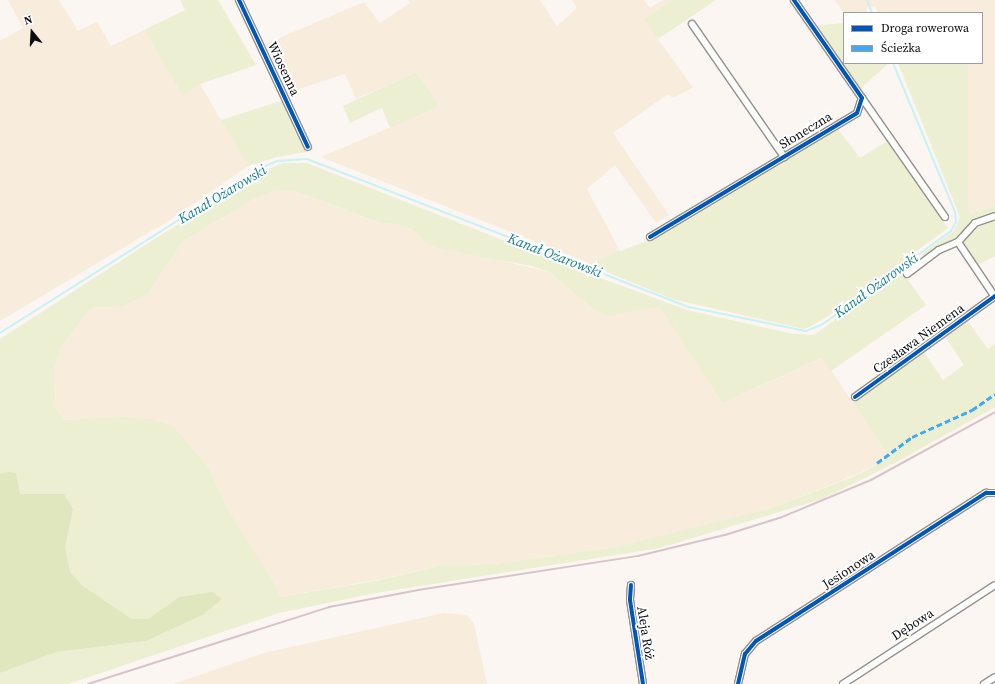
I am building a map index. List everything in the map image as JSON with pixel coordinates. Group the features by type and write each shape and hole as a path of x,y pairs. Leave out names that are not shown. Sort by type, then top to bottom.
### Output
{"street":[{"name":"Wiosenna","path":"239,0 308,147"},
{"path":"794,0 945,217"},
{"path":"692,24 784,156"},
{"name":"Słoneczna","path":"650,237 857,113 862,98"},
{"path":"907,274 939,250 958,242 975,223 995,216"},
{"path":"958,242 995,297"},
{"name":"Czesława Niemena","path":"855,397 995,297"},
{"name":"Jesionowa","path":"738,684 745,654 756,641 986,494 995,493"},
{"name":"Aleja Róż","path":"631,585 630,600 643,684"},
{"name":"Dębowa","path":"843,684 995,585"},
{"path":"984,684 995,677"}],"shaded area":[{"path":"8,0 59,0 78,31 97,22 111,46 144,30 183,95 200,84 248,166 170,220 0,321 0,41 23,28"},
{"path":"408,0 540,0 557,26 577,8 572,0 644,0 650,8 663,0 672,0 644,19 693,88 673,98 668,94 613,133 669,215 656,223 615,165 587,189 621,253 589,263 321,157 440,106 416,72 356,99 345,74 288,93 265,44 364,2 380,23 410,3"},
{"path":"835,0 995,0 995,205 970,214 968,208 968,64 983,64 983,12 878,12 875,6 866,8 868,12 843,12"},
{"path":"292,190 379,223 394,224 412,229 427,244 436,248 475,254 549,272 592,308 660,307 722,403 823,358 889,457 860,473 772,508 674,535 621,546 495,564 444,565 377,580 278,597 228,510 210,470 88,419 65,420 56,409 54,370 63,344 91,308 104,307 148,294 183,241 254,199 274,191"},
{"path":"444,613 467,615 474,624 487,684 173,684 264,653"}],"green space":[{"path":"180,0 218,0 256,65 200,84 183,96 144,30 185,10"},
{"path":"672,0 716,0 658,39 644,19"},
{"path":"843,23 843,64 888,64 860,89 814,26"},
{"path":"898,64 968,64 968,208 970,214 995,205 995,215 973,223 957,239 925,257 922,254 954,231 960,217"},
{"path":"416,72 440,106 390,128 382,108 350,123 343,106"},
{"path":"284,100 306,152 277,157 248,166 221,120"},
{"path":"837,128 860,158 887,141 948,228 827,317 811,326 804,329 672,299 588,264 649,240"},
{"path":"283,163 307,163 568,266 687,310 793,334 814,335 902,272 926,305 831,371 822,358 722,403 660,307 608,316 592,308 549,272 532,266 436,248 427,244 412,229 394,224 380,223 292,190 274,191 254,199 183,241 148,294 123,306 91,308 63,344 54,370 56,409 65,420 124,417 150,419 173,426 210,470 228,510 278,590 279,597 375,581 444,565 495,564 621,546 772,508 860,474 889,457 853,403 924,352 943,380 964,365 945,337 967,320 988,349 995,344 995,407 895,463 822,499 660,548 376,593 279,613 68,684 0,684 0,673 36,658 56,652 146,641 179,597 148,619 132,619 83,586 70,572 64,547 73,509 20,494 6,472 0,474 0,339 156,238 269,169"},
{"path":"995,220 995,256 978,265 964,243 965,237 978,227"},
{"path":"6,472 16,473 20,494 64,494 73,509 65,547 70,572 83,586 132,619 148,619 179,597 213,592 222,599 204,614 146,641 56,652 0,673 0,474"}],"waterway":[{"name":"Kanał Ożarowski","path":"867,0 872,12"},
{"name":"Kanał Ożarowski","path":"0,333 259,169 277,161 307,159 689,307 806,331 823,324 951,231 956,222 955,212 893,64"}],"railway":[{"path":"88,684 329,607 418,590 638,556 725,535 782,517 871,480 995,412"}],"marked path":[{"path":"877,463 912,437 972,410 995,394"}],"cycle path":[{"path":"239,0 308,147"},
{"path":"650,237 857,113 862,98 794,0"},
{"path":"855,397 995,296"},
{"path":"738,684 745,654 756,641 986,493 995,493"},
{"path":"631,585 630,600 643,684"}]}
